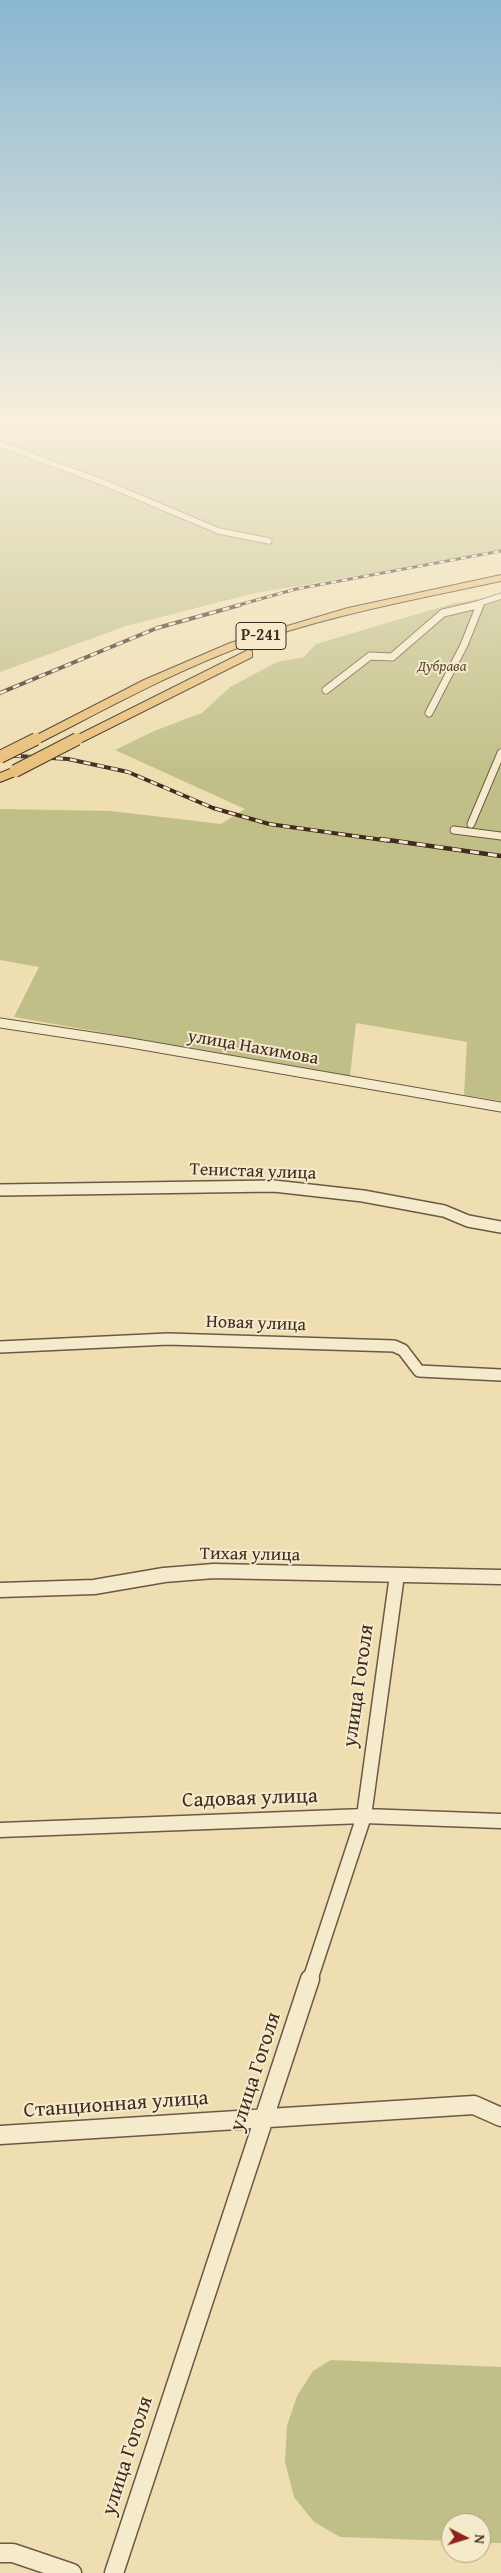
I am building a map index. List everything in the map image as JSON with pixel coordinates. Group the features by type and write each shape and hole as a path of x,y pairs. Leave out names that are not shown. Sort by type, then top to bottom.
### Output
{"highway":[{"name":"Р-241","path":"0,757 201,660 263,635 328,617 501,578"},
{"name":"Р-241","path":"0,778 275,642 308,630 501,585"}],"street":[{"path":"260,539 269,541"},
{"path":"326,690 370,656 392,657 443,612 480,604 501,596"},
{"path":"429,714 464,645 480,604"},
{"path":"471,824 501,753"},
{"path":"454,830 501,836"},
{"name":"улица Нахимова","path":"0,1023 125,1042 501,1107"},
{"name":"Тенистая улица","path":"0,1190 274,1186 363,1196 444,1211 468,1221 501,1227"},
{"name":"Новая улица","path":"0,1347 168,1339 394,1346 403,1350 419,1371 446,1374 501,1375"},
{"name":"Тихая улица","path":"0,1590 94,1587 164,1574 214,1571 501,1577"},
{"name":"улица Гоголя","path":"114,2573 364,1816 398,1575"},
{"name":"Садовая улица","path":"0,1830 364,1816 501,1821"},
{"name":"Станционная улица","path":"0,2136 474,2105 501,2117"},
{"path":"0,2553 13,2553 72,2573"}],"green space":[{"path":"0,539 501,539 501,551 251,594 126,626 0,672"},
{"name":"Дубрава","path":"501,595 501,1101 464,1095 467,1042 356,1023 350,1076 14,1017 39,967 0,960 0,809 111,811 221,824 245,809 115,750 154,731 202,713 230,687 277,662 304,657 316,644 451,604"},
{"path":"331,2360 501,2367 501,2543 491,2543 491,2513 441,2513 441,2541 340,2537 314,2522 294,2497 285,2462 287,2426 297,2396 313,2371"}],"railway":[{"path":"235,606 296,589 501,551"},
{"path":"0,693 157,628 240,605"},
{"path":"0,755 68,759 128,772 213,808 269,824 390,841"},
{"path":"381,839 501,856"}]}
